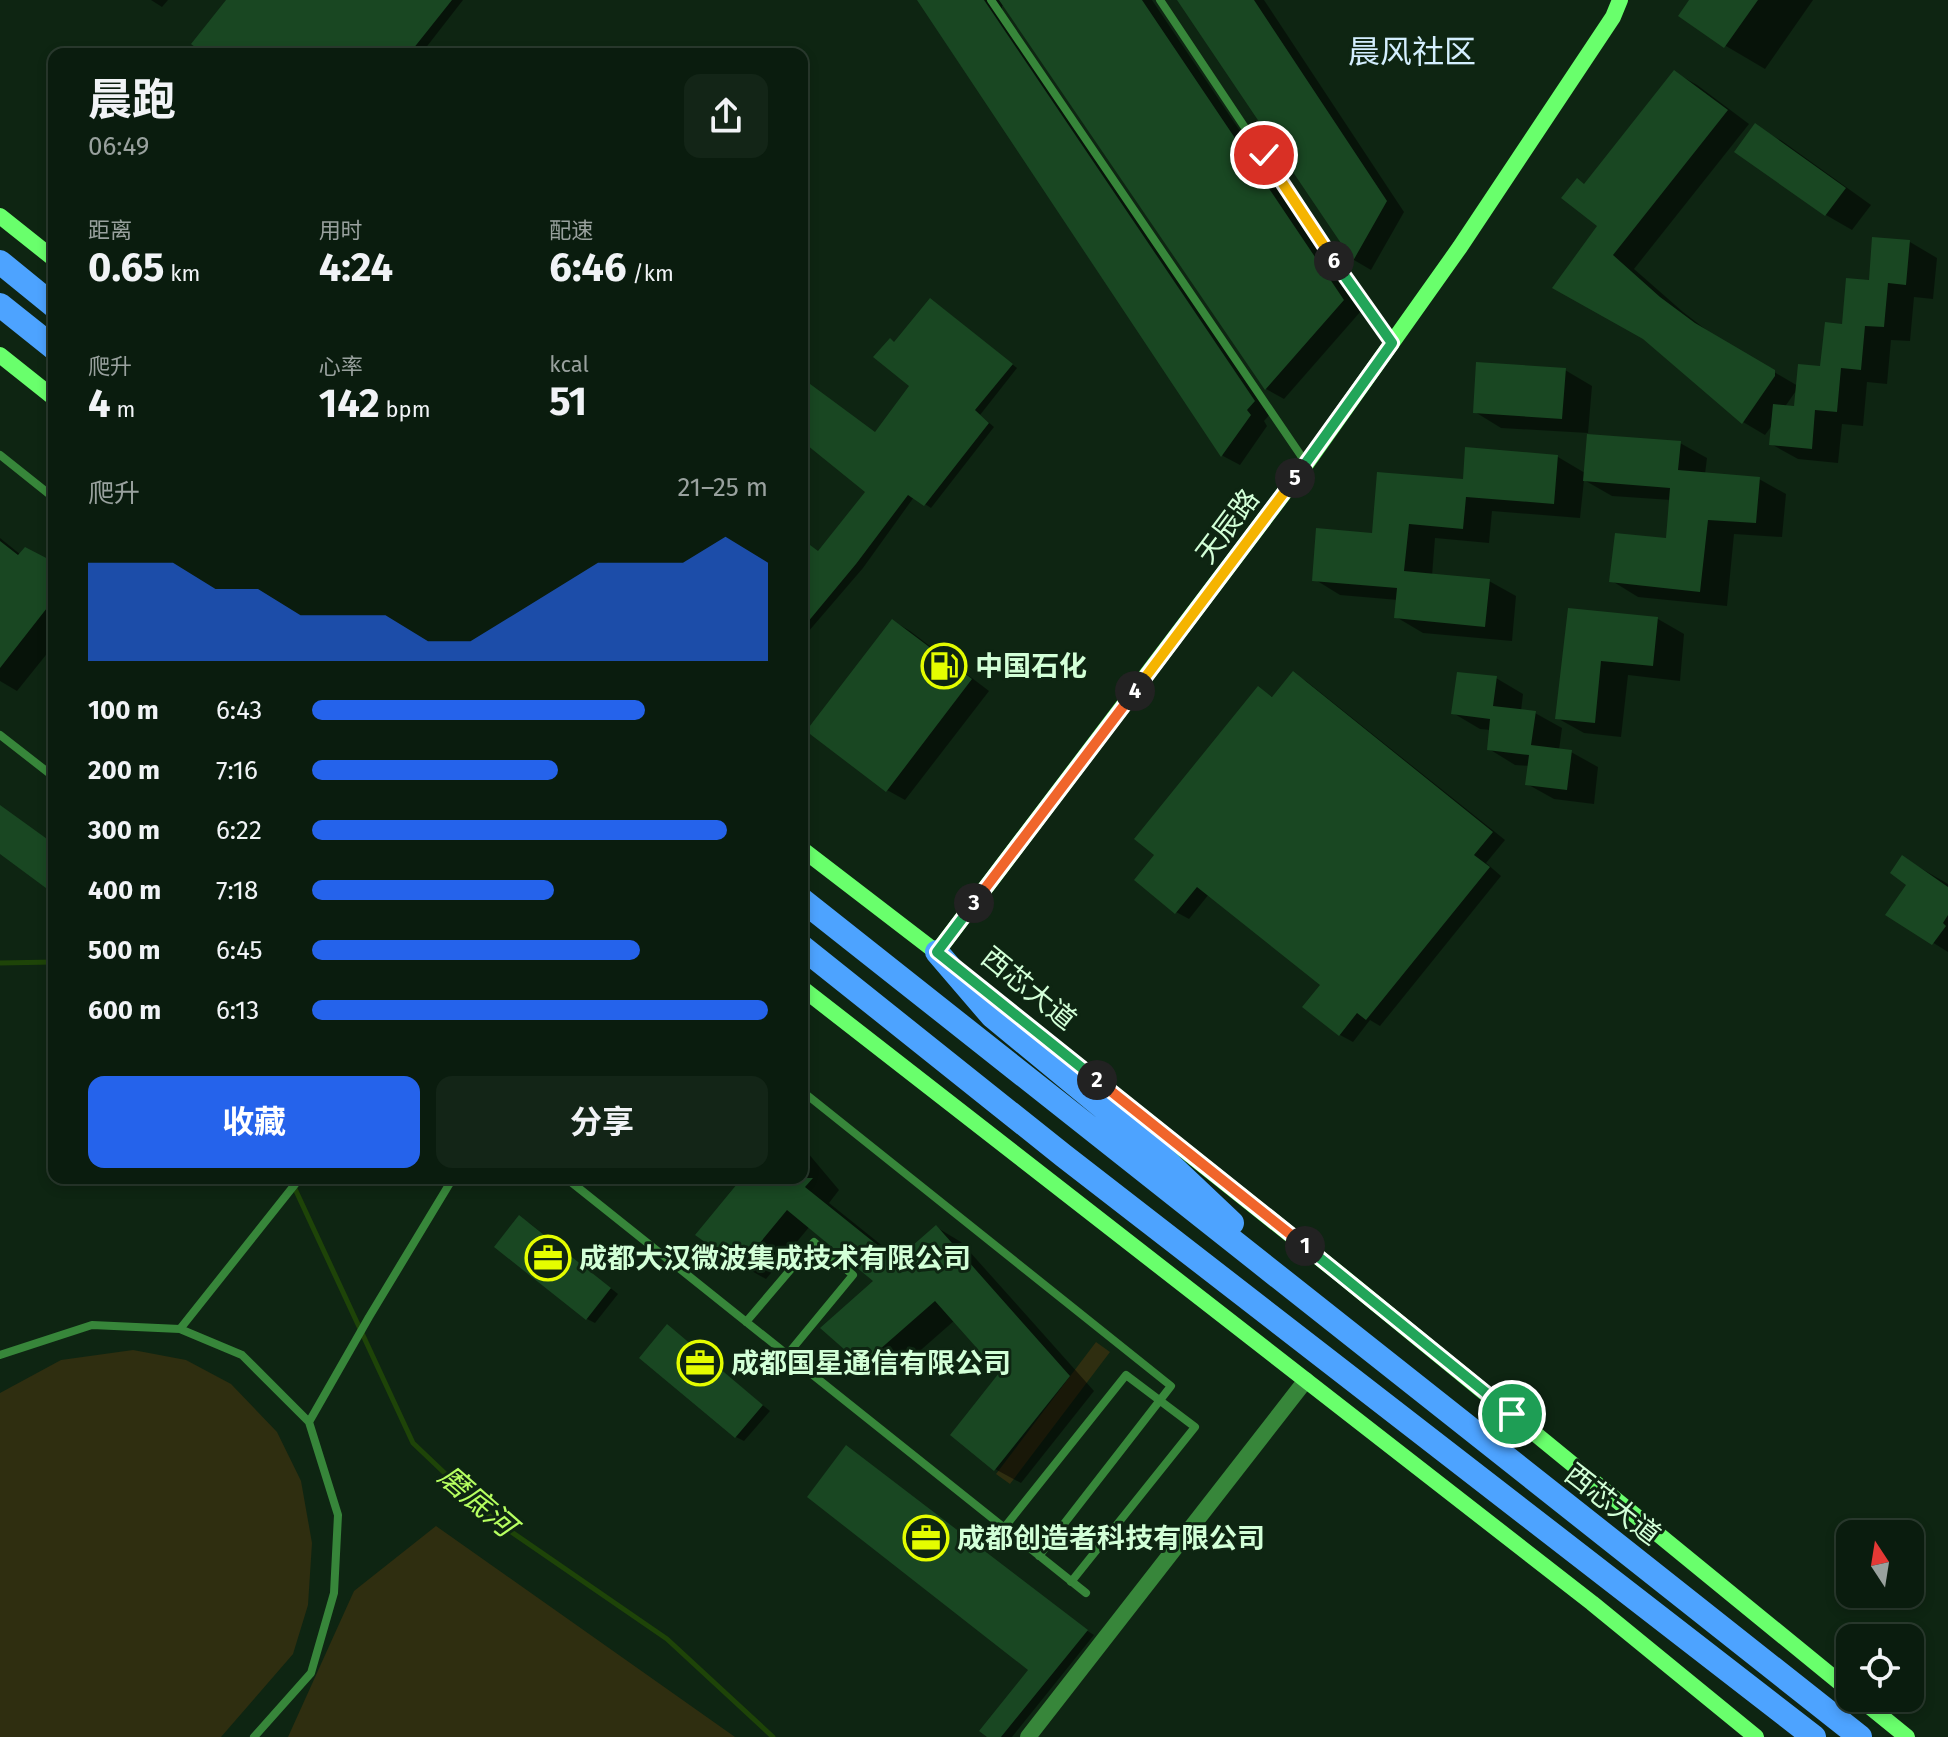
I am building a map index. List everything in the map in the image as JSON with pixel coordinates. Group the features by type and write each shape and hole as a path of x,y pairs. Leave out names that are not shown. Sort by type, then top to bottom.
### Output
{"highway":[{"path":"0,262 48,301"},
{"path":"0,305 48,343"},
{"name":"西芯大道","path":"808,905 1860,1737"},
{"path":"808,952 1064,1156 1814,1737"},
{"path":"937,952 992,1016 1157,1152 1354,1337"},
{"path":"808,973 890,1036 1064,1156"}],"main road":[{"name":"天辰路","path":"937,952 1306,464 1460,247 1613,17 1620,0"},
{"path":"0,216 48,254"},
{"path":"0,355 48,393"},
{"name":"西芯大道","path":"808,854 937,952 1342,1276 1836,1680"},
{"path":"808,993 1592,1603 1756,1737"},
{"path":"1876,1712 1907,1737"}],"street":[{"path":"1028,1737 1306,1380"}],"lane":[{"path":"991,0 1306,464"},
{"path":"1160,0 1367,311 1392,343"},
{"path":"0,455 48,493"},
{"path":"0,735 48,772"},
{"path":"808,1096 1171,1386 1039,1556"},
{"path":"180,1329 294,1184"},
{"path":"309,1422 449,1184"},
{"path":"574,1184 1086,1593"},
{"path":"746,1322 814,1242 853,1275 787,1355"},
{"path":"0,1355 92,1325 180,1329 242,1355 309,1422 338,1515 334,1593 311,1673 254,1737"},
{"path":"1004,1528 1126,1375 1195,1427 1071,1582"}],"shaded area":[{"path":"1096,1342 1110,1352 1010,1484 996,1474"},
{"path":"133,1350 186,1360 231,1384 277,1432 301,1481 312,1543 308,1605 293,1654 221,1737 0,1737 0,1393 61,1360"},
{"path":"436,1526 735,1737 288,1737 354,1591"}],"building":[{"path":"226,0 452,0 414,48 196,48 191,44"},
{"path":"917,0 984,0 1255,401 1247,410 1251,415 1221,457"},
{"path":"999,0 1142,0 1344,300 1265,390"},
{"path":"1177,0 1254,0 1387,201 1353,261"},
{"path":"1689,0 1758,0 1724,48 1678,16"},
{"path":"1674,70 1728,110 1613,255 1695,323 1775,370 1775,376 1742,424 1643,339 1552,288 1597,226 1561,198 1577,178 1584,184"},
{"path":"1755,123 1846,188 1825,216 1734,152"},
{"path":"1872,237 1910,240 1906,285 1888,283 1884,327 1865,326 1861,370 1841,368 1837,412 1815,410 1812,449 1769,445 1773,404 1794,406 1798,364 1820,366 1825,322 1842,324 1846,278 1869,280"},
{"path":"930,298 1013,364 975,410 989,423 924,506 908,495 808,622 808,544 818,551 865,492 808,446 808,382 875,432 909,386 873,357 890,338 894,342"},
{"path":"1476,362 1566,368 1562,419 1473,413"},
{"path":"1587,434 1681,441 1678,470 1760,477 1756,523 1708,520 1700,592 1609,582 1615,533 1666,538 1670,488 1583,481"},
{"path":"1465,447 1558,455 1554,504 1466,497 1463,529 1409,524 1404,571 1490,579 1485,627 1394,618 1397,588 1312,581 1316,528 1372,533 1377,472 1463,479"},
{"path":"0,541 18,555 25,547 48,559 48,609 0,668"},
{"path":"1568,608 1658,617 1653,666 1601,661 1595,723 1555,719"},
{"path":"892,619 972,679 886,792 808,733 808,728"},
{"path":"1293,671 1493,832 1474,855 1490,867 1366,1020 1357,1013 1339,1036 1302,1007 1320,985 1197,887 1175,914 1134,880 1154,855 1134,839 1258,686 1272,697"},
{"path":"1457,672 1497,676 1493,706 1536,711 1531,745 1572,750 1567,790 1525,785 1529,755 1487,750 1490,719 1451,714"},
{"path":"0,805 48,840 48,890 0,854"},
{"path":"1902,855 1948,887 1948,915 1943,923 1946,926 1932,945 1885,915 1906,885 1890,873"},
{"path":"737,1184 808,1184 805,1187 896,1260 936,1225 1070,1376 994,1471 950,1435 999,1373 935,1301 862,1365 820,1328 873,1281 787,1210 740,1267 695,1235"},
{"path":"519,1215 611,1288 586,1320 494,1247"},
{"path":"667,1324 763,1405 735,1438 639,1358"},
{"path":"846,1445 1088,1630 1001,1737 987,1737 979,1731 1028,1670 807,1497"}],"waterway":[{"name":"磨底河","path":"0,963 48,962"},
{"name":"磨底河","path":"293,1184 413,1443 494,1520 667,1639 773,1737"}],"place":[{"name":"中国石化","path":"944,666"},
{"name":"成都大汉微波集成技术有限公司","path":"548,1258"},
{"name":"成都国星通信有限公司","path":"700,1363"},
{"name":"成都创造者科技有限公司","path":"926,1538"}],"district":[{"name":"晨风社区","path":"1412,52"}],"route":[{"path":"1264,155 1367,311 1392,343 1306,464 937,952 1512,1414"}]}
